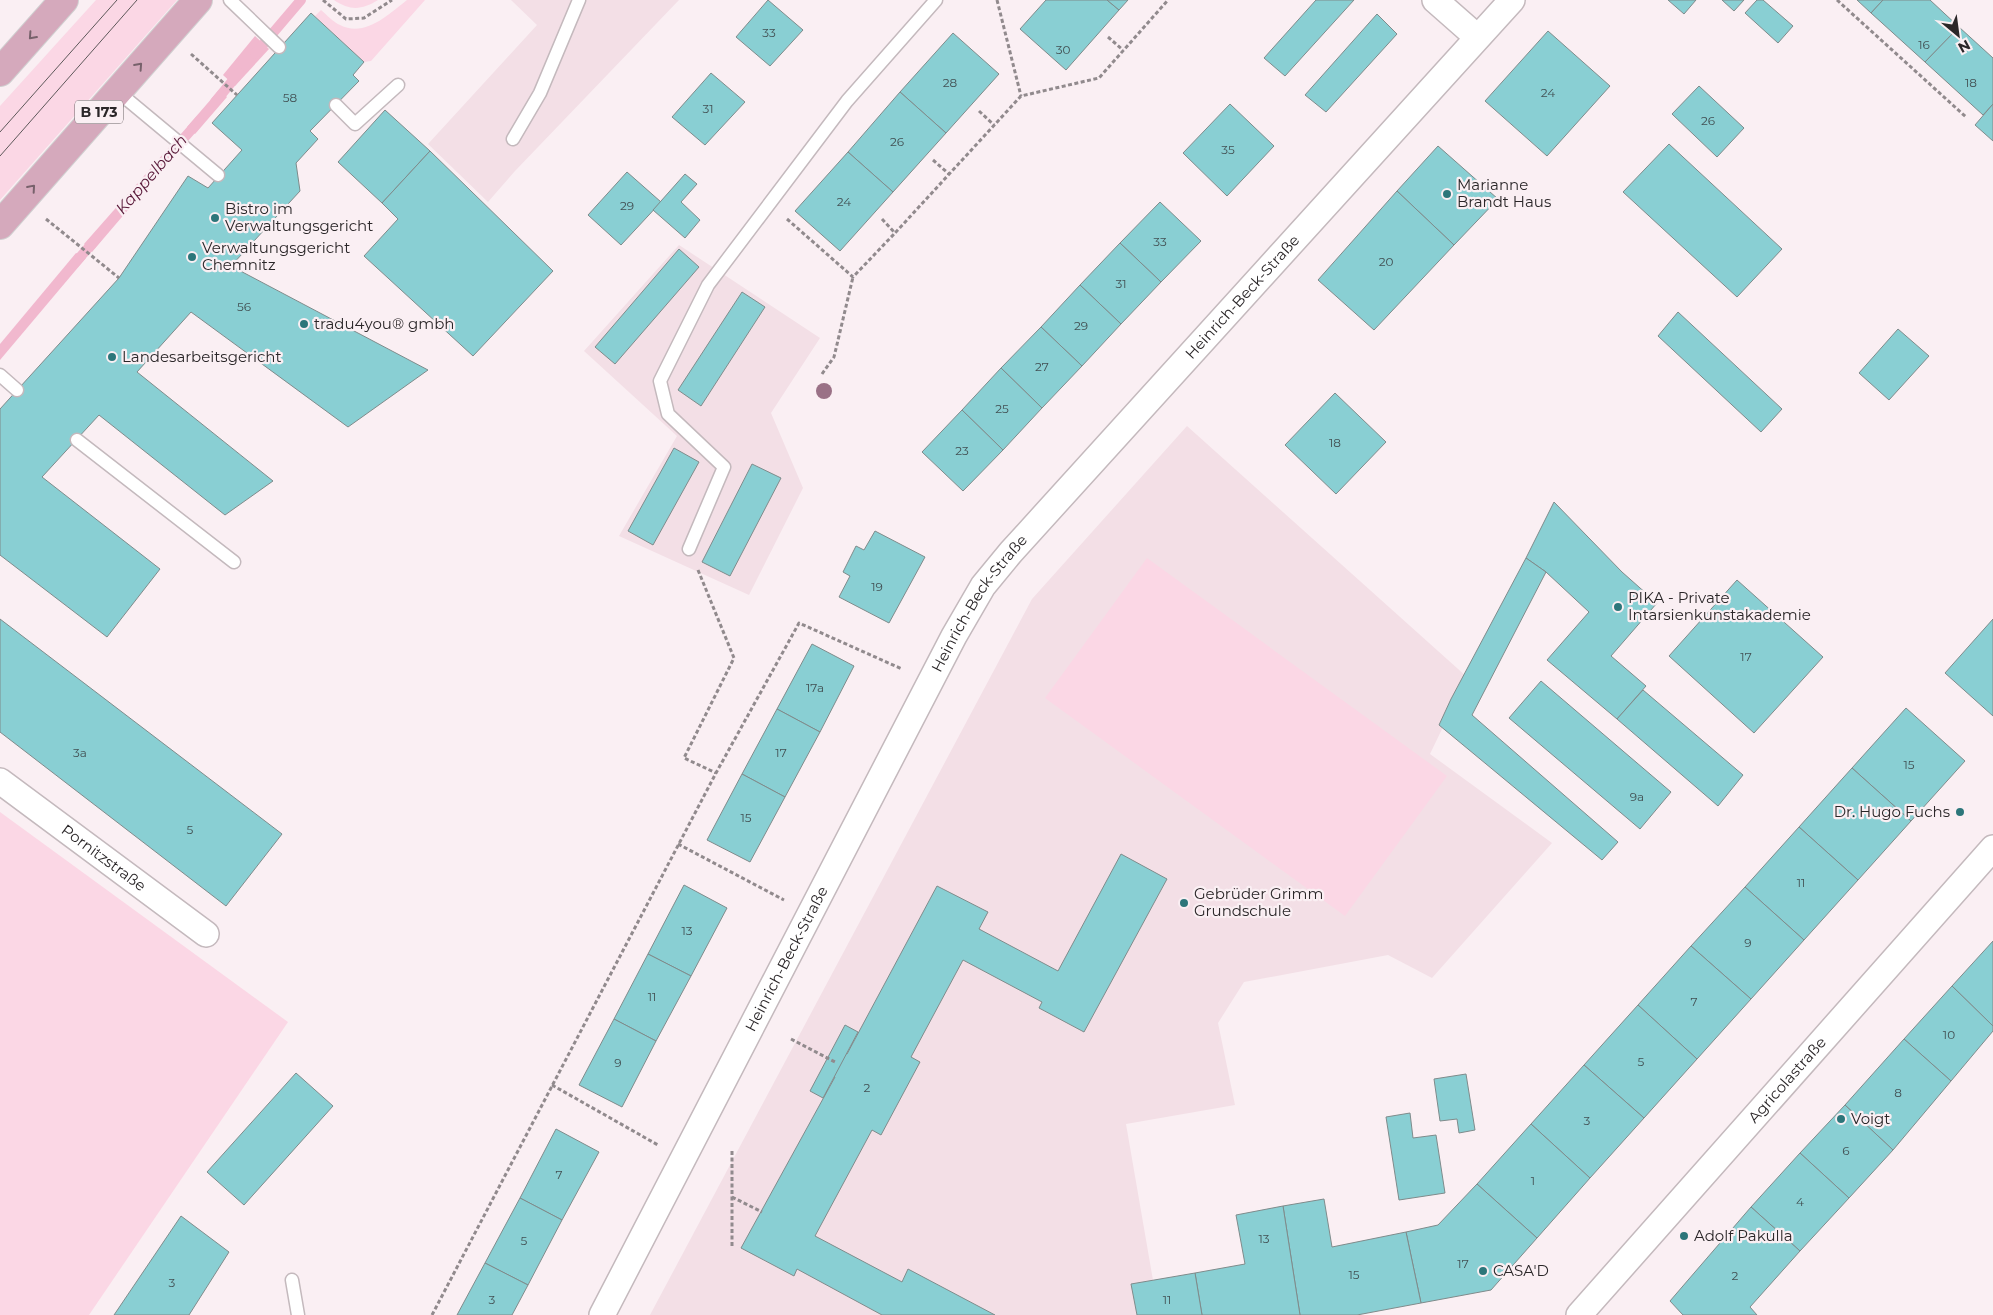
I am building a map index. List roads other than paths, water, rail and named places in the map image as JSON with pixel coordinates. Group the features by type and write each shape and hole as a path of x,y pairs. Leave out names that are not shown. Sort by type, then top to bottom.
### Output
{"main road":[{"path":"1,68 64,0"},
{"name":"B 173","path":"0,225 198,0"}],"street":[{"path":"1435,0 1477,37"},
{"name":"Heinrich-Beck-Straße","path":"602,1315 954,636 983,586 1017,544 1512,0"},
{"name":"Pornitzstraße","path":"0,781 206,934"},
{"name":"Agricolastraße","path":"1580,1314 1993,848"}],"lane":[{"path":"230,0 279,48"},
{"path":"513,138 540,94 579,0"},
{"path":"689,549 724,467 668,414 660,380 708,285 847,101 936,0"},
{"path":"336,105 355,124 398,85"},
{"path":"117,91 218,175"},
{"path":"2,376 17,390"},
{"path":"77,440 234,562"},
{"path":"292,1280 298,1315"}],"water":[{"path":"255,36 269,49 235,86 223,75"},
{"path":"219,90 227,97 195,134 187,127"},
{"path":"166,151 174,156 92,252 84,244"},
{"path":"76,253 86,258 0,360 0,344"}],"waterway":[{"name":"Kappelbach","path":"255,54 301,0"},
{"name":"Kappelbach","path":"215,102 239,73"},
{"name":"Kappelbach","path":"162,163 199,121"},
{"name":"Kappelbach","path":"74,264 97,238"}],"tram line":[{"path":"0,132 117,0"},
{"path":"0,156 137,0"}],"place":[{"name":"Marianne Brandt Haus","path":"1447,194"},
{"name":"Bistro im Verwaltungsgericht","path":"215,218"},
{"name":"Verwaltungsgericht Chemnitz","path":"192,257"},
{"name":"tradu4you® gmbh","path":"304,324"},
{"name":"Landesarbeitsgericht","path":"112,357"},
{"name":"PIKA - Private Intarsienkunstakademie","path":"1618,607"},
{"name":"Dr. Hugo Fuchs","path":"1960,812"},
{"name":"Gebrüder Grimm Grundschule","path":"1184,903"},
{"name":"Voigt","path":"1841,1119"},
{"name":"Adolf Pakulla","path":"1684,1236"},
{"name":"CASA'D","path":"1483,1271"}]}
